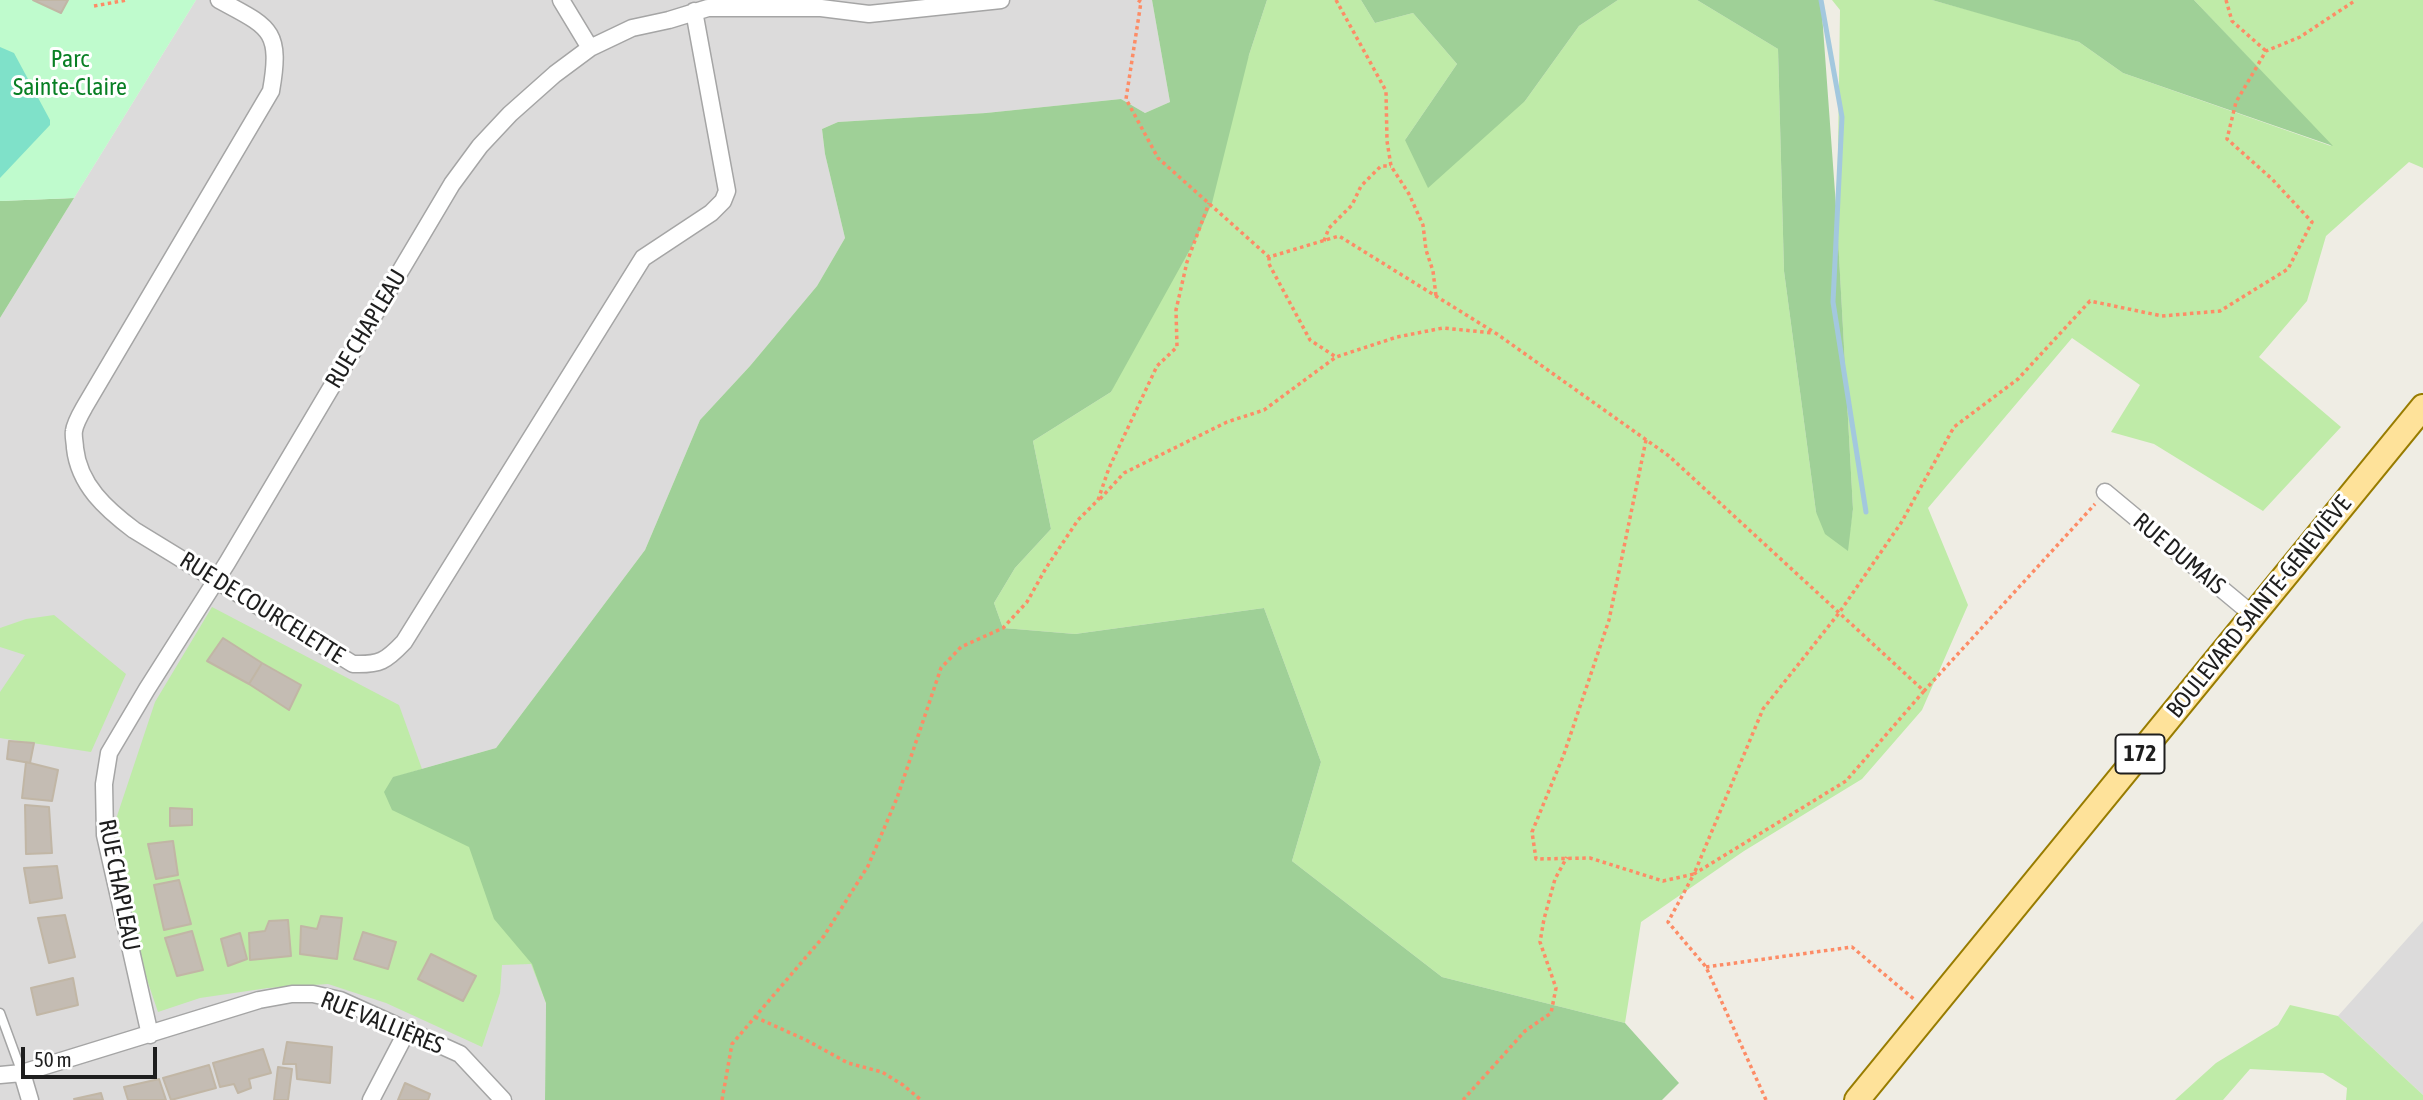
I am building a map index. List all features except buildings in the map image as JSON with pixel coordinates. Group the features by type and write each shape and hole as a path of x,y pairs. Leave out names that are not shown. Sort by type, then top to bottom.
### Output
{"main road":[{"name":"BOULEVARD SAINTE-GENEVIÈVE","path":"1857,1100 2423,407"}],"street":[{"name":"RUE DE COURCELETTE","path":"219,0 262,24 270,33 275,69 271,91 101,377 74,431 76,453 83,477 93,494 134,530 353,664 374,665 388,659 404,642 643,258 711,213 723,201 727,191 694,11"},
{"path":"561,0 590,48"},
{"name":"RUE CHAPLEAU","path":"150,1035 105,835 104,783 109,753 217,579 452,184 480,146 510,114 555,74 590,48 632,28 694,11 732,7 821,8 869,14 1001,0"},
{"name":"RUE DUMAIS","path":"2105,492 2253,615"},
{"name":"RUE VALLIÈRES","path":"0,1075 22,1073 259,1000 292,994 313,994 340,1000 460,1054 503,1100"},
{"path":"371,1100 407,1031"},
{"path":"22,1073 30,1100"}],"lane":[{"path":"0,1013 22,1073"}],"path":[{"path":"93,6 128,0"},
{"path":"1138,0 1141,2 1126,99 1158,158 1269,257 1269,264 1310,340 1336,357"},
{"path":"1336,0 1386,90 1387,141 1391,166 1409,194 1423,225 1436,296"},
{"path":"2227,0 2232,21 2266,51"},
{"path":"1766,1100 1706,967 1668,922 1694,874 1763,709 1839,613 1900,523 1954,427 2018,379 2090,301 2161,316 2220,311 2288,269 2312,222 2272,179 2227,139 2236,102 2266,51 2300,37 2356,0"},
{"path":"1324,241 1329,228 1352,205 1361,186 1381,166 1391,166"},
{"path":"1098,500 1109,468 1157,366 1177,347 1176,310 1187,262 1209,203"},
{"path":"1269,257 1339,236 1497,334 1669,456 1924,691"},
{"path":"722,1100 732,1044 824,936 868,866 897,798 941,668 961,647 1003,628 1019,611 1078,520 1124,473 1227,422 1264,410 1336,357 1397,337 1443,328 1497,334"},
{"path":"1646,440 1609,620 1564,754 1532,832 1536,859 1590,858 1663,881 1694,874 1846,781 2105,492"},
{"path":"1463,1100 1525,1031 1551,1013 1556,988 1540,942 1555,879 1567,857"},
{"path":"1706,967 1852,947 1929,1012"},
{"path":"755,1017 848,1063 882,1072 903,1084 921,1100"}],"shaded area":[{"path":"196,0 1152,0 1170,102 1145,113 1121,99 986,113 838,122 822,129 825,154 845,238 817,286 750,366 700,420 645,550 496,748 393,777 532,964 546,1003 545,1100 0,1100 0,318"},
{"path":"2423,921 2423,1095 2338,1016"}],"green space":[{"name":"Parc Sainte-Claire","path":"0,0 196,0 74,198 0,201"},
{"path":"1152,0 1267,0 1249,55 1212,203 1198,235 1111,392 1033,441 1051,529 1015,568 994,603 1003,628 1075,634 1264,608 1321,762 1292,861 1442,977 1625,1023 1679,1083 1662,1100 545,1100 546,1003 532,964 494,919 469,847 392,810 384,792 393,777 496,748 645,550 700,420 750,366 817,286 845,238 825,154 822,129 838,122 986,113 1121,99 1145,113 1170,102"},
{"path":"1267,0 1361,0 1375,23 1413,13 1457,64 1405,140 1525,101 1579,26 1618,0 1697,0 1778,49 1784,271 1816,512 1847,550 1853,509 1837,221 1840,10 1832,0 1932,0 2016,23 2079,42 2123,73 2331,146 2194,0 2423,0 2423,168 2409,162 2326,236 2307,301 2259,357 2341,427 2263,511 2154,444 2111,432 2140,385 2072,338 1928,508 1968,605 1922,710 1862,779 1744,851 1641,922 1625,1023 1442,977 1292,861 1321,762 1264,608 1075,634 1003,628 994,603 1015,568 1051,529 1033,441 1111,392 1249,55"},
{"path":"1361,0 1618,0 1579,26 1525,101 1428,188 1405,140 1457,64 1413,13 1375,23"},
{"path":"1697,0 1821,0 1837,220 1853,509 1848,551 1825,534 1816,512 1784,271 1778,49"},
{"path":"1932,0 2194,0 2333,146 2123,73 2079,42"},
{"path":"0,47 14,53 50,120 50,125 0,178"},
{"path":"74,198 0,318 0,201"},
{"path":"212,607 399,705 422,769 392,778 570,889 546,1003 531,964 502,965 500,993 482,1047 386,1003 328,984 268,988 200,998 158,1012 141,962 113,828 155,702"},
{"path":"54,615 126,674 91,752 0,738 0,692 25,655 0,647 0,628 26,619"},
{"path":"2290,1005 2338,1016 2423,1095 2423,1100 2346,1100 2347,1088 2323,1073 2250,1069 2223,1100 2175,1100 2216,1063 2278,1025"}],"waterway":[{"path":"1821,0 1842,117 1833,302 1866,512"}]}
